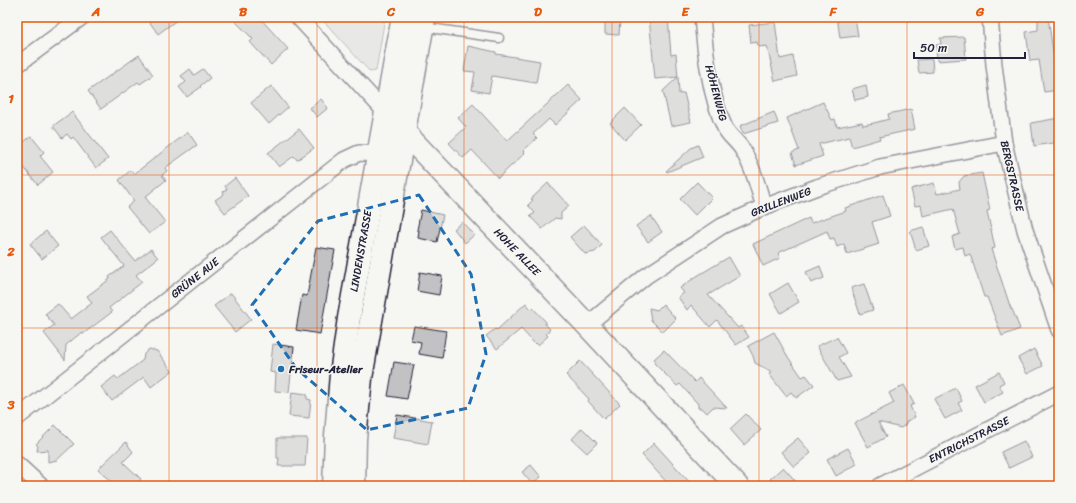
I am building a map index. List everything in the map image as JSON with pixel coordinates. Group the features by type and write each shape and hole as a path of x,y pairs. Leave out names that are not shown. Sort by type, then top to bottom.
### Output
{"street":[{"path":"17,64 82,17"},
{"name":"HOHE ALLEE","path":"298,17 386,114 587,325 737,486"},
{"name":"LINDENSTRASSE","path":"334,486 341,374 349,318 403,17"},
{"name":"HÖHENWEG","path":"702,17 704,41 718,109 726,129 742,149 749,163 764,206"},
{"name":"BERGSTRASSE","path":"990,17 994,65 1004,143 1025,230 1059,330"},
{"name":"LINDENSTRASSE","path":"354,486 355,439 362,378 423,22"},
{"name":"GRILLENWEG","path":"587,325 646,276 722,226 764,206 880,167 1004,143"},
{"name":"GRÜNE AUE","path":"17,418 344,160 359,153 378,154"},
{"name":"ENTRICHSTRASSE","path":"880,486 1059,393"},
{"path":"17,464 41,486"}],"lane":[{"name":"LINDENSTRASSE","path":"423,22 499,38"}],"highlighted area":[{"path":"419,195 471,274 486,354 468,408 367,430 296,368 252,305 318,221"}],"shaded area":[{"path":"320,17 385,17 376,71 370,72"}],"building":[{"path":"146,17 181,17 158,34"},
{"path":"231,17 259,17 288,49 271,65 250,42 253,39"},
{"path":"649,17 668,17 671,55 676,54 678,77 655,79"},
{"path":"837,17 855,17 858,36 840,38"},
{"path":"1038,17 1048,17 1056,73 1059,73 1059,90 1044,92 1039,60 1030,61 1026,32 1038,30"},
{"path":"605,18 620,18 619,35 605,34"},
{"path":"775,22 780,59 793,56 797,76 775,81 767,46 758,47 757,42 751,43 749,25"},
{"path":"964,37 966,59 937,61 936,45 941,44 940,38"},
{"path":"468,46 496,52 496,54 540,61 536,83 492,76 489,93 472,90 475,72 464,71"},
{"path":"139,55 153,75 140,84 138,82 101,109 88,91"},
{"path":"932,59 933,72 919,73 917,60"},
{"path":"190,69 194,75 203,69 210,78 200,86 201,87 187,97 179,87 186,82 181,76"},
{"path":"678,77 679,94 684,93 691,122 671,126 663,91"},
{"path":"568,85 582,100 555,125 549,119 533,134 537,138 523,151 525,153 498,178 472,150 463,158 449,143 466,127 458,118 473,104 507,141"},
{"path":"866,85 868,97 855,100 852,89"},
{"path":"271,86 288,107 269,124 251,103"},
{"path":"321,99 328,108 317,117 310,108"},
{"path":"823,102 832,120 835,119 837,127 862,122 863,125 874,123 889,119 888,114 911,109 915,129 879,137 880,139 852,147 849,137 819,144 823,156 796,165 792,153 799,150 787,118"},
{"path":"625,108 641,125 625,140 610,123"},
{"path":"72,112 108,159 96,168 73,137 71,139 67,134 62,138 53,126"},
{"path":"774,112 778,123 743,134 740,126"},
{"path":"1059,118 1059,142 1034,146 1031,123"},
{"path":"299,129 314,148 297,160 294,156 279,167 268,153"},
{"path":"188,132 197,145 165,168 167,171 162,175 166,180 145,197 165,222 149,234 127,207 134,201 119,180 131,170 134,174"},
{"path":"31,136 44,152 40,156 53,172 38,185 17,159 17,140 24,142"},
{"path":"698,145 703,157 667,172 666,171 691,148"},
{"path":"982,173 990,210 987,211 995,248 991,249 1011,309 1020,329 1002,336 987,297 984,297 970,254 965,256 963,247 955,249 952,237 960,234 953,209 923,216 921,205 915,206 911,189 934,183 937,194 960,189 959,182 964,176"},
{"path":"235,178 248,196 225,213 215,200 224,194 223,192 227,189 225,186"},
{"path":"697,182 712,198 695,215 680,199"},
{"path":"548,183 569,206 561,213 561,219 555,218 542,229 530,216 535,213 528,205 533,200 531,199"},
{"path":"883,195 890,216 872,222 879,244 847,254 844,244 837,247 834,238 830,239 827,231 778,253 780,258 763,266 753,244 809,218 811,223 846,211 845,208"},
{"path":"421,210 443,215 437,242 418,238 419,230 417,230"},
{"path":"651,216 662,232 648,242 636,226"},
{"path":"462,222 474,235 465,243 454,229"},
{"path":"584,225 602,245 595,252 585,254 570,237"},
{"path":"923,227 929,246 916,250 910,231"},
{"path":"110,230 135,261 151,249 158,258 136,275 142,282 109,308 112,312 83,334 82,332 66,345 65,360 44,333 54,325 45,314 58,304 71,319 92,303 87,296 110,279 109,277 124,266 101,237"},
{"path":"46,231 58,246 42,259 30,244"},
{"path":"316,247 335,250 320,334 296,330 302,295 307,296"},
{"path":"729,257 740,276 708,295 738,328 741,326 749,337 736,345 717,320 710,327 691,305 687,310 678,297 684,293 680,288"},
{"path":"820,266 824,278 811,283 806,272"},
{"path":"420,272 442,276 439,295 417,291"},
{"path":"788,283 799,302 781,313 770,294"},
{"path":"864,284 873,310 860,314 851,288"},
{"path":"231,293 251,319 235,332 214,306"},
{"path":"526,303 546,322 545,324 550,329 546,334 548,336 538,345 536,343 535,344 521,329 497,349 486,336 495,329 497,330"},
{"path":"663,304 676,319 663,332 651,320 649,308 657,310"},
{"path":"414,326 446,331 442,358 419,354 421,342 411,340"},
{"path":"774,332 788,357 802,377 806,375 814,385 796,398 791,392 786,396 769,374 772,372 755,363 748,346"},
{"path":"837,337 846,353 839,357 851,377 837,381 817,346"},
{"path":"273,344 294,347 289,392 275,391 276,373 270,372"},
{"path":"149,349 157,351 172,371 151,387 144,377 112,401 101,387 115,376 118,379 143,360 144,354"},
{"path":"1034,349 1043,366 1027,374 1018,358"},
{"path":"664,350 695,382 699,378 727,408 713,407 707,413 702,408 698,408 698,404 680,384 677,386 654,363 656,362 654,359"},
{"path":"580,361 620,404 604,419 588,401 589,399 566,375"},
{"path":"394,362 414,365 407,399 388,396"},
{"path":"999,372 1004,382 999,385 1003,392 984,402 975,385"},
{"path":"904,385 914,404 910,406 915,417 907,421 901,428 878,422 886,437 868,447 855,423 894,403 889,393"},
{"path":"956,388 962,401 958,403 962,410 945,419 934,399"},
{"path":"292,392 307,394 307,399 311,400 309,418 289,416"},
{"path":"746,414 761,430 744,445 730,429"},
{"path":"397,415 432,421 428,444 393,438"},
{"path":"55,425 74,444 57,460 48,462 48,450 37,451 38,446 36,444"},
{"path":"582,428 597,443 587,453 572,439"},
{"path":"277,438 307,438 305,466 278,466 279,458 277,458"},
{"path":"798,438 811,453 794,467 781,452"},
{"path":"1024,441 1032,457 1009,468 1001,452"},
{"path":"126,442 133,452 123,462 141,479 135,486 117,486 98,469"},
{"path":"654,443 693,486 670,486 642,455"},
{"path":"848,448 857,464 836,476 827,459"},
{"path":"531,465 541,477 532,484 522,472"},
{"path":"783,467 800,486 777,486 770,479"}],"place":[{"name":"Friseur-Atelier","path":"281,369"}]}
